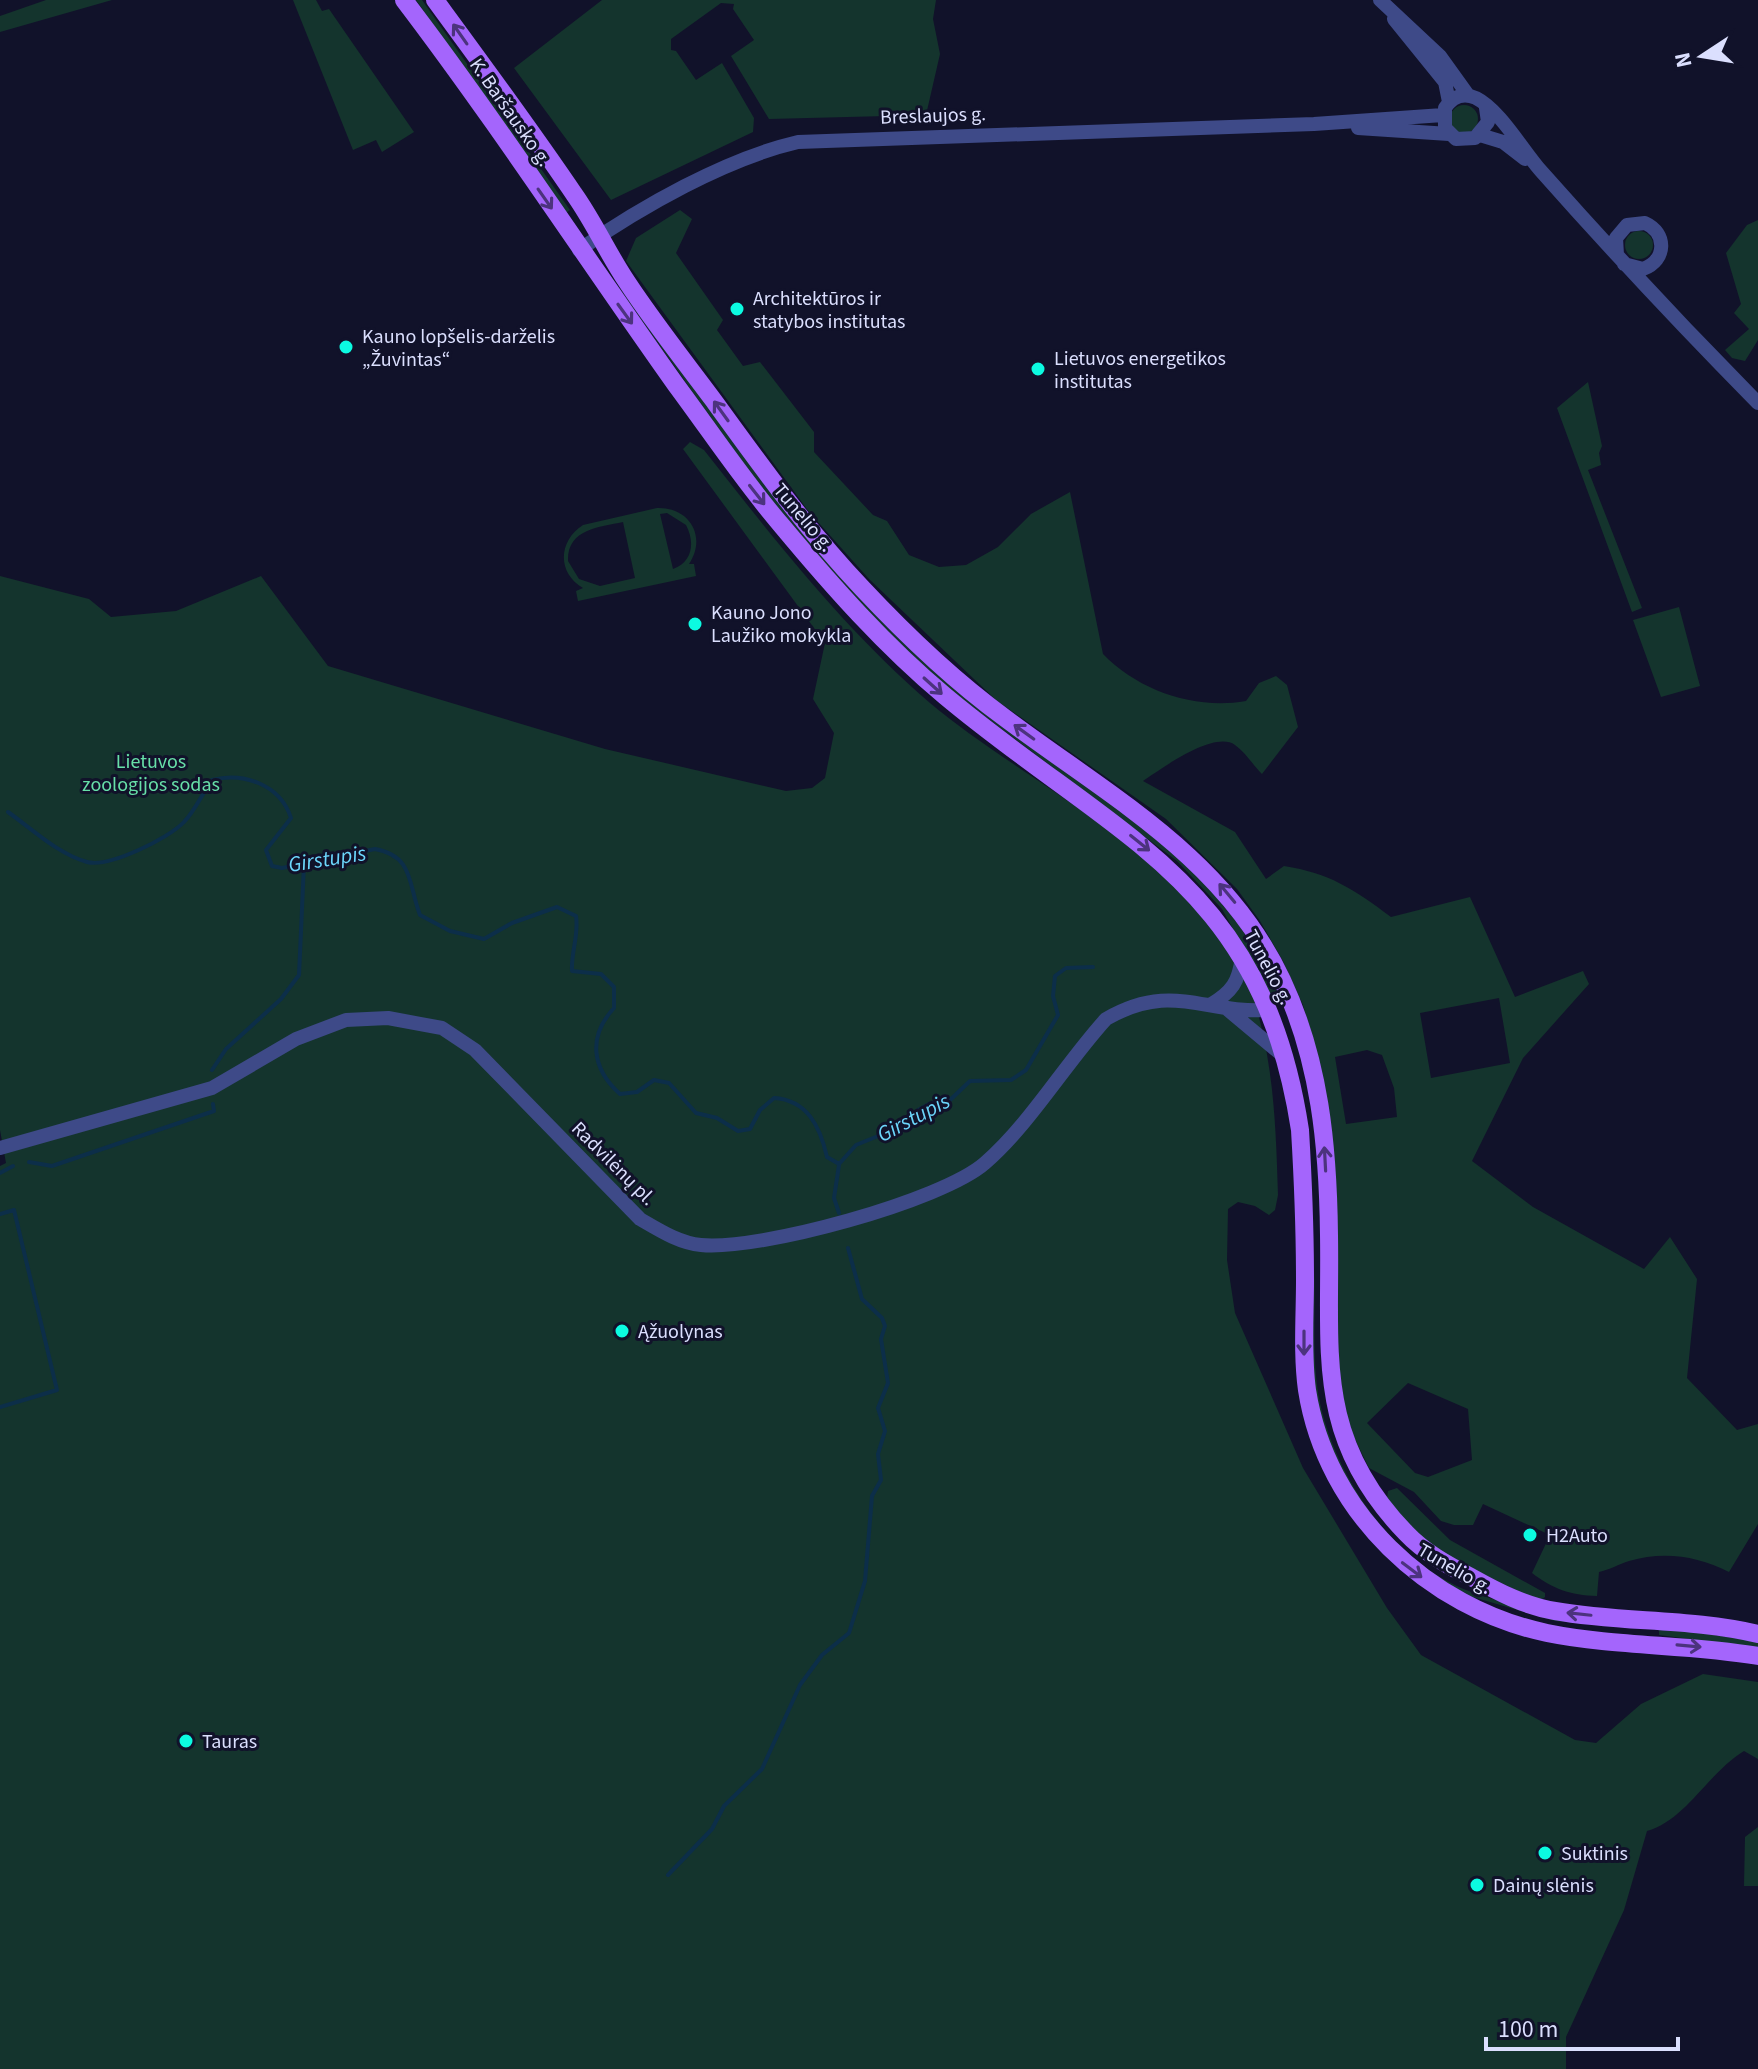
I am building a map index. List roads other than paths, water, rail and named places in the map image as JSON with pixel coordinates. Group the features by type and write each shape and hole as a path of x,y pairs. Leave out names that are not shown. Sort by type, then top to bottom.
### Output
{"main road":[{"name":"K. Baršausko g.","path":"404,0 579,250"},
{"name":"K. Baršausko g.","path":"435,0 577,198 599,236"},
{"name":"Tunelio g.","path":"599,236 626,281 783,497 862,589 944,669 989,706 1155,826 1207,871 1254,930 1294,1009 1310,1052 1324,1128 1331,1392 1342,1429 1358,1464 1405,1532 1443,1562 1532,1605 1567,1613 1707,1624 1758,1634"},
{"name":"Tunelio g.","path":"579,250 750,486 860,616 944,695 1166,864 1213,914 1242,956 1269,1010 1285,1057 1300,1130 1307,1387 1319,1436 1344,1487 1388,1550 1434,1586 1480,1609 1545,1632 1758,1656"},
{"path":"1269,1010 1294,1009"},
{"path":"1619,1640 1620,1616"}],"street":[{"path":"1381,1 1440,56 1468,95 1511,131 1538,168 1620,260 1758,403"},
{"path":"1381,1 1445,82 1449,134 1464,141 1480,135 1503,142 1538,168"},
{"path":"1446,108 1468,95"},
{"name":"Breslaujos g.","path":"579,250 707,176 773,148 798,142 863,137 1314,124 1446,108"},
{"path":"1480,135 1488,122 1486,108"},
{"name":"Breslaujos g.","path":"1314,124 1449,134"},
{"path":"1581,213 1604,226 1622,228 1639,222 1655,229 1662,245 1655,263 1667,307"},
{"path":"1620,260 1616,238 1622,228"},
{"path":"1620,260 1636,269 1655,263"},
{"path":"1210,1005 1228,994 1240,979 1242,956"},
{"name":"Radvilėnų pl.","path":"0,1148 212,1088 296,1039 346,1020 388,1018 442,1028 475,1050 640,1219 669,1235 698,1245 736,1246 860,1216 949,1187 984,1164 1003,1145 1106,1019 1135,1004 1163,998 1227,1009 1269,1010"},
{"path":"1227,1009 1285,1057"}],"waterway":[{"name":"Girstupis","path":"8,812 66,853 97,863 138,850 176,829 192,813 212,780 248,780 269,789 286,806 291,818 266,850 272,866 282,868 375,849 388,853 397,858 408,873 420,915 450,931 484,939 512,923 557,907 576,916 572,971 601,974 614,987 614,1008 600,1030 596,1052 603,1074 620,1094 637,1092 654,1080 669,1083 696,1113 717,1118 738,1131 750,1129 760,1110 774,1098 785,1100 803,1109 810,1117 827,1157 839,1164 856,1145 905,1125 918,1110 931,1103 949,1101 970,1081 1011,1080 1026,1070 1058,1015 1053,996 1055,976 1066,968 1093,967"},
{"path":"212,1070 226,1049 281,999 299,975 304,864"},
{"path":"29,1162 52,1166 214,1111 213,1104"},
{"path":"839,1165 834,1198 839,1213"},
{"path":"0,1173 13,1166"},
{"path":"0,1214 14,1210 57,1390 0,1407"},
{"path":"668,1875 712,1829 724,1806 762,1769 800,1685 822,1655 849,1633 865,1581 872,1496 881,1480 878,1454 885,1431 878,1408 888,1383 881,1339 885,1326 882,1318 862,1299 848,1248"}],"place":[{"name":"Architektūros ir statybos institutas","path":"737,309"},
{"name":"Kauno lopšelis-darželis „Žuvintas“","path":"346,347"},
{"name":"Lietuvos energetikos institutas","path":"1038,369"},
{"name":"Kauno Jono Laužiko mokykla","path":"695,624"},
{"name":"Ąžuolynas","path":"622,1331"},
{"name":"H2Auto","path":"1530,1535"},
{"name":"Tauras","path":"186,1741"},
{"name":"Suktinis","path":"1545,1853"},
{"name":"Dainų slėnis","path":"1477,1885"}],"park label":[{"name":"Lietuvos zoologijos sodas","path":"151,772"}]}
